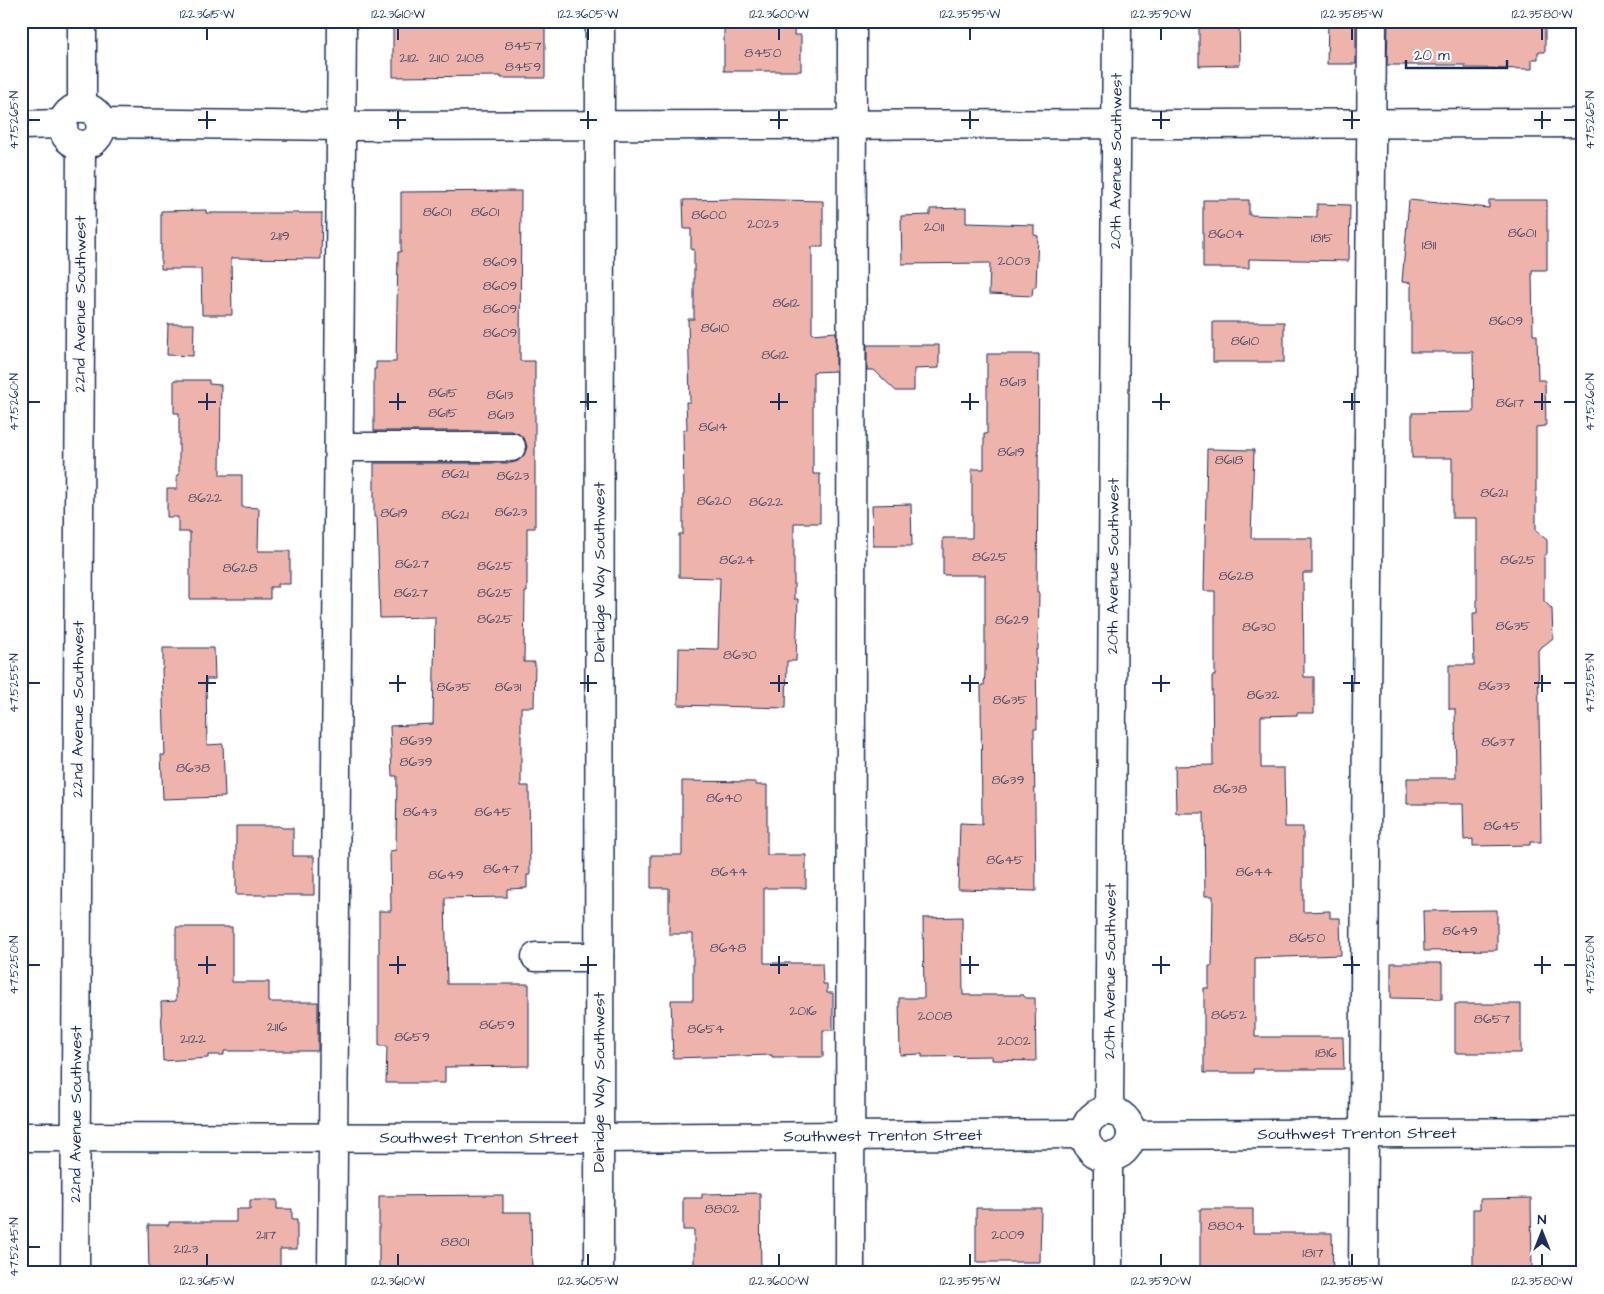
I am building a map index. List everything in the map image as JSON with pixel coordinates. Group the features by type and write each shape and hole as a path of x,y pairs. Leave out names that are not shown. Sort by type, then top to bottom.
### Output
{"street":[{"path":"82,21 82,118"},
{"path":"332,1273 342,21"},
{"name":"Delridge Way Southwest","path":"599,1273 600,21"},
{"path":"850,1273 852,21"},
{"name":"20th Avenue Southwest","path":"1109,1111 1117,21"},
{"path":"1363,1273 1372,21"},
{"path":"21,125 82,118 342,126 1583,123"},
{"name":"22nd Avenue Southwest","path":"75,1273 81,145 70,141 66,137 82,118"},
{"path":"339,447 511,447"},
{"path":"536,956 599,956"},
{"path":"1109,1111 1124,1117 1131,1134 1129,1144 1125,1150 1118,1155 1108,1158 1095,1154 1089,1149 1084,1134 1086,1125 1091,1118 1096,1114 1109,1111"},
{"name":"Southwest Trenton Street","path":"1131,1134 1583,1132"},
{"name":"Southwest Trenton Street","path":"21,1137 332,1136 599,1138 1084,1134"},
{"path":"1108,1158 1108,1273"}],"building":[{"path":"393,21 545,21 545,78 501,78 501,76 393,77"},
{"path":"724,21 795,21 794,35 801,35 801,71 724,71"},
{"path":"1199,21 1239,21 1240,65 1199,66"},
{"path":"1328,21 1356,21 1356,64 1327,64"},
{"path":"1431,21 1545,22 1545,52 1538,52 1538,59 1532,59 1532,69 1465,68 1465,65 1387,65 1388,24 1431,24"},
{"path":"521,191 520,361 535,361 535,528 527,528 524,662 535,662 534,707 521,707 521,786 529,786 530,875 527,875 527,888 507,889 507,897 445,898 447,984 529,984 529,1066 445,1067 445,1083 386,1083 387,1046 379,1046 379,911 391,911 390,851 396,850 397,776 392,776 390,726 433,724 435,617 380,618 377,517 374,517 374,463 511,463 518,461 524,455 527,447 525,440 519,434 511,431 374,431 374,369 376,369 376,362 396,362 398,252 401,252 401,192"},
{"path":"683,200 823,201 823,247 812,247 812,334 836,332 836,371 813,372 813,474 820,474 820,523 794,523 794,599 798,599 796,661 787,661 786,708 678,705 679,648 718,649 720,578 679,577 679,534 683,534 683,430 687,429 686,402 690,402 688,319 694,319 694,249 691,250 691,229 684,229"},
{"path":"1203,200 1249,200 1249,215 1317,217 1317,204 1350,205 1349,261 1249,259 1249,268 1203,268"},
{"path":"1409,200 1489,208 1489,200 1547,200 1547,270 1532,270 1533,335 1537,335 1538,380 1545,380 1546,426 1536,427 1536,531 1547,540 1547,553 1544,557 1544,601 1552,609 1553,638 1538,650 1541,842 1530,842 1530,845 1473,846 1473,839 1464,840 1463,804 1407,804 1407,778 1456,778 1455,709 1449,709 1449,665 1474,665 1473,613 1477,613 1477,518 1452,518 1452,458 1412,458 1412,413 1474,412 1473,352 1411,352 1411,283 1402,282"},
{"path":"966,208 966,223 1034,225 1034,235 1038,236 1036,287 1033,287 1032,296 989,294 990,263 902,264 901,216 930,215 930,209"},
{"path":"206,210 206,213 322,213 321,259 231,258 232,315 202,315 201,269 161,269 161,211"},
{"path":"1213,322 1284,322 1284,362 1213,362"},
{"path":"168,324 194,324 193,356 167,355"},
{"path":"867,345 939,345 939,368 914,369 914,391 896,391 874,370 867,370"},
{"path":"987,354 1039,354 1037,592 1039,592 1038,650 1036,650 1037,729 1034,729 1036,891 958,889 960,823 982,824 981,685 984,685 985,672 985,575 943,575 943,538 972,538 972,469 984,469 984,434 987,434"},
{"path":"174,380 209,380 209,384 221,385 220,475 242,475 242,507 259,508 258,551 290,551 290,584 278,584 278,587 270,587 270,599 190,599 190,532 178,532 178,517 167,517 167,489 177,489 177,475 179,475 179,413 174,413"},
{"path":"1207,449 1254,450 1251,538 1312,538 1312,573 1303,573 1304,677 1314,677 1314,713 1261,716 1261,768 1284,768 1285,827 1303,827 1303,912 1330,911 1330,918 1340,918 1341,955 1255,958 1255,1037 1343,1037 1344,1069 1253,1069 1253,1073 1204,1073 1204,988 1209,988 1209,966 1212,966 1213,896 1205,896 1204,813 1176,813 1175,766 1213,765 1212,676 1215,676 1215,591 1204,591"},
{"path":"911,504 912,546 873,546 872,505"},
{"path":"163,648 214,648 215,679 206,679 207,745 223,744 225,797 163,799 161,755 165,755"},
{"path":"682,781 756,782 756,785 767,785 767,855 806,855 806,888 764,888 764,963 822,963 823,984 827,984 827,993 833,993 833,1030 823,1030 823,1057 772,1057 772,1055 673,1058 671,1000 693,1000 693,934 669,934 669,888 651,888 651,855 682,855"},
{"path":"236,826 280,826 282,828 293,828 293,856 314,856 314,895 236,895"},
{"path":"1497,910 1497,950 1424,951 1423,911"},
{"path":"962,917 963,995 1023,995 1026,998 1035,998 1036,1061 992,1060 992,1056 922,1057 922,1054 900,1055 899,998 924,998 923,918"},
{"path":"176,927 232,927 232,982 269,982 269,1002 318,1002 318,1051 224,1051 224,1055 208,1055 208,1058 163,1061 161,1002 176,1001"},
{"path":"1391,963 1442,963 1442,999 1391,998"},
{"path":"1455,1004 1521,1004 1521,1053 1455,1053"},
{"path":"760,1193 761,1273 694,1273 694,1230 683,1230 683,1198 702,1198 702,1194"},
{"path":"503,1195 503,1212 531,1212 532,1273 379,1273 379,1196"},
{"path":"1531,1198 1532,1273 1473,1273 1473,1209 1480,1209 1480,1199"},
{"path":"250,1200 277,1200 277,1209 292,1209 292,1220 297,1220 297,1249 280,1249 280,1269 223,1269 223,1273 149,1273 148,1225 169,1225 169,1222 236,1222 236,1209 250,1209"},
{"path":"976,1208 1041,1208 1040,1262 976,1262"},
{"path":"1200,1209 1253,1209 1253,1233 1332,1233 1333,1273 1200,1273"}]}
